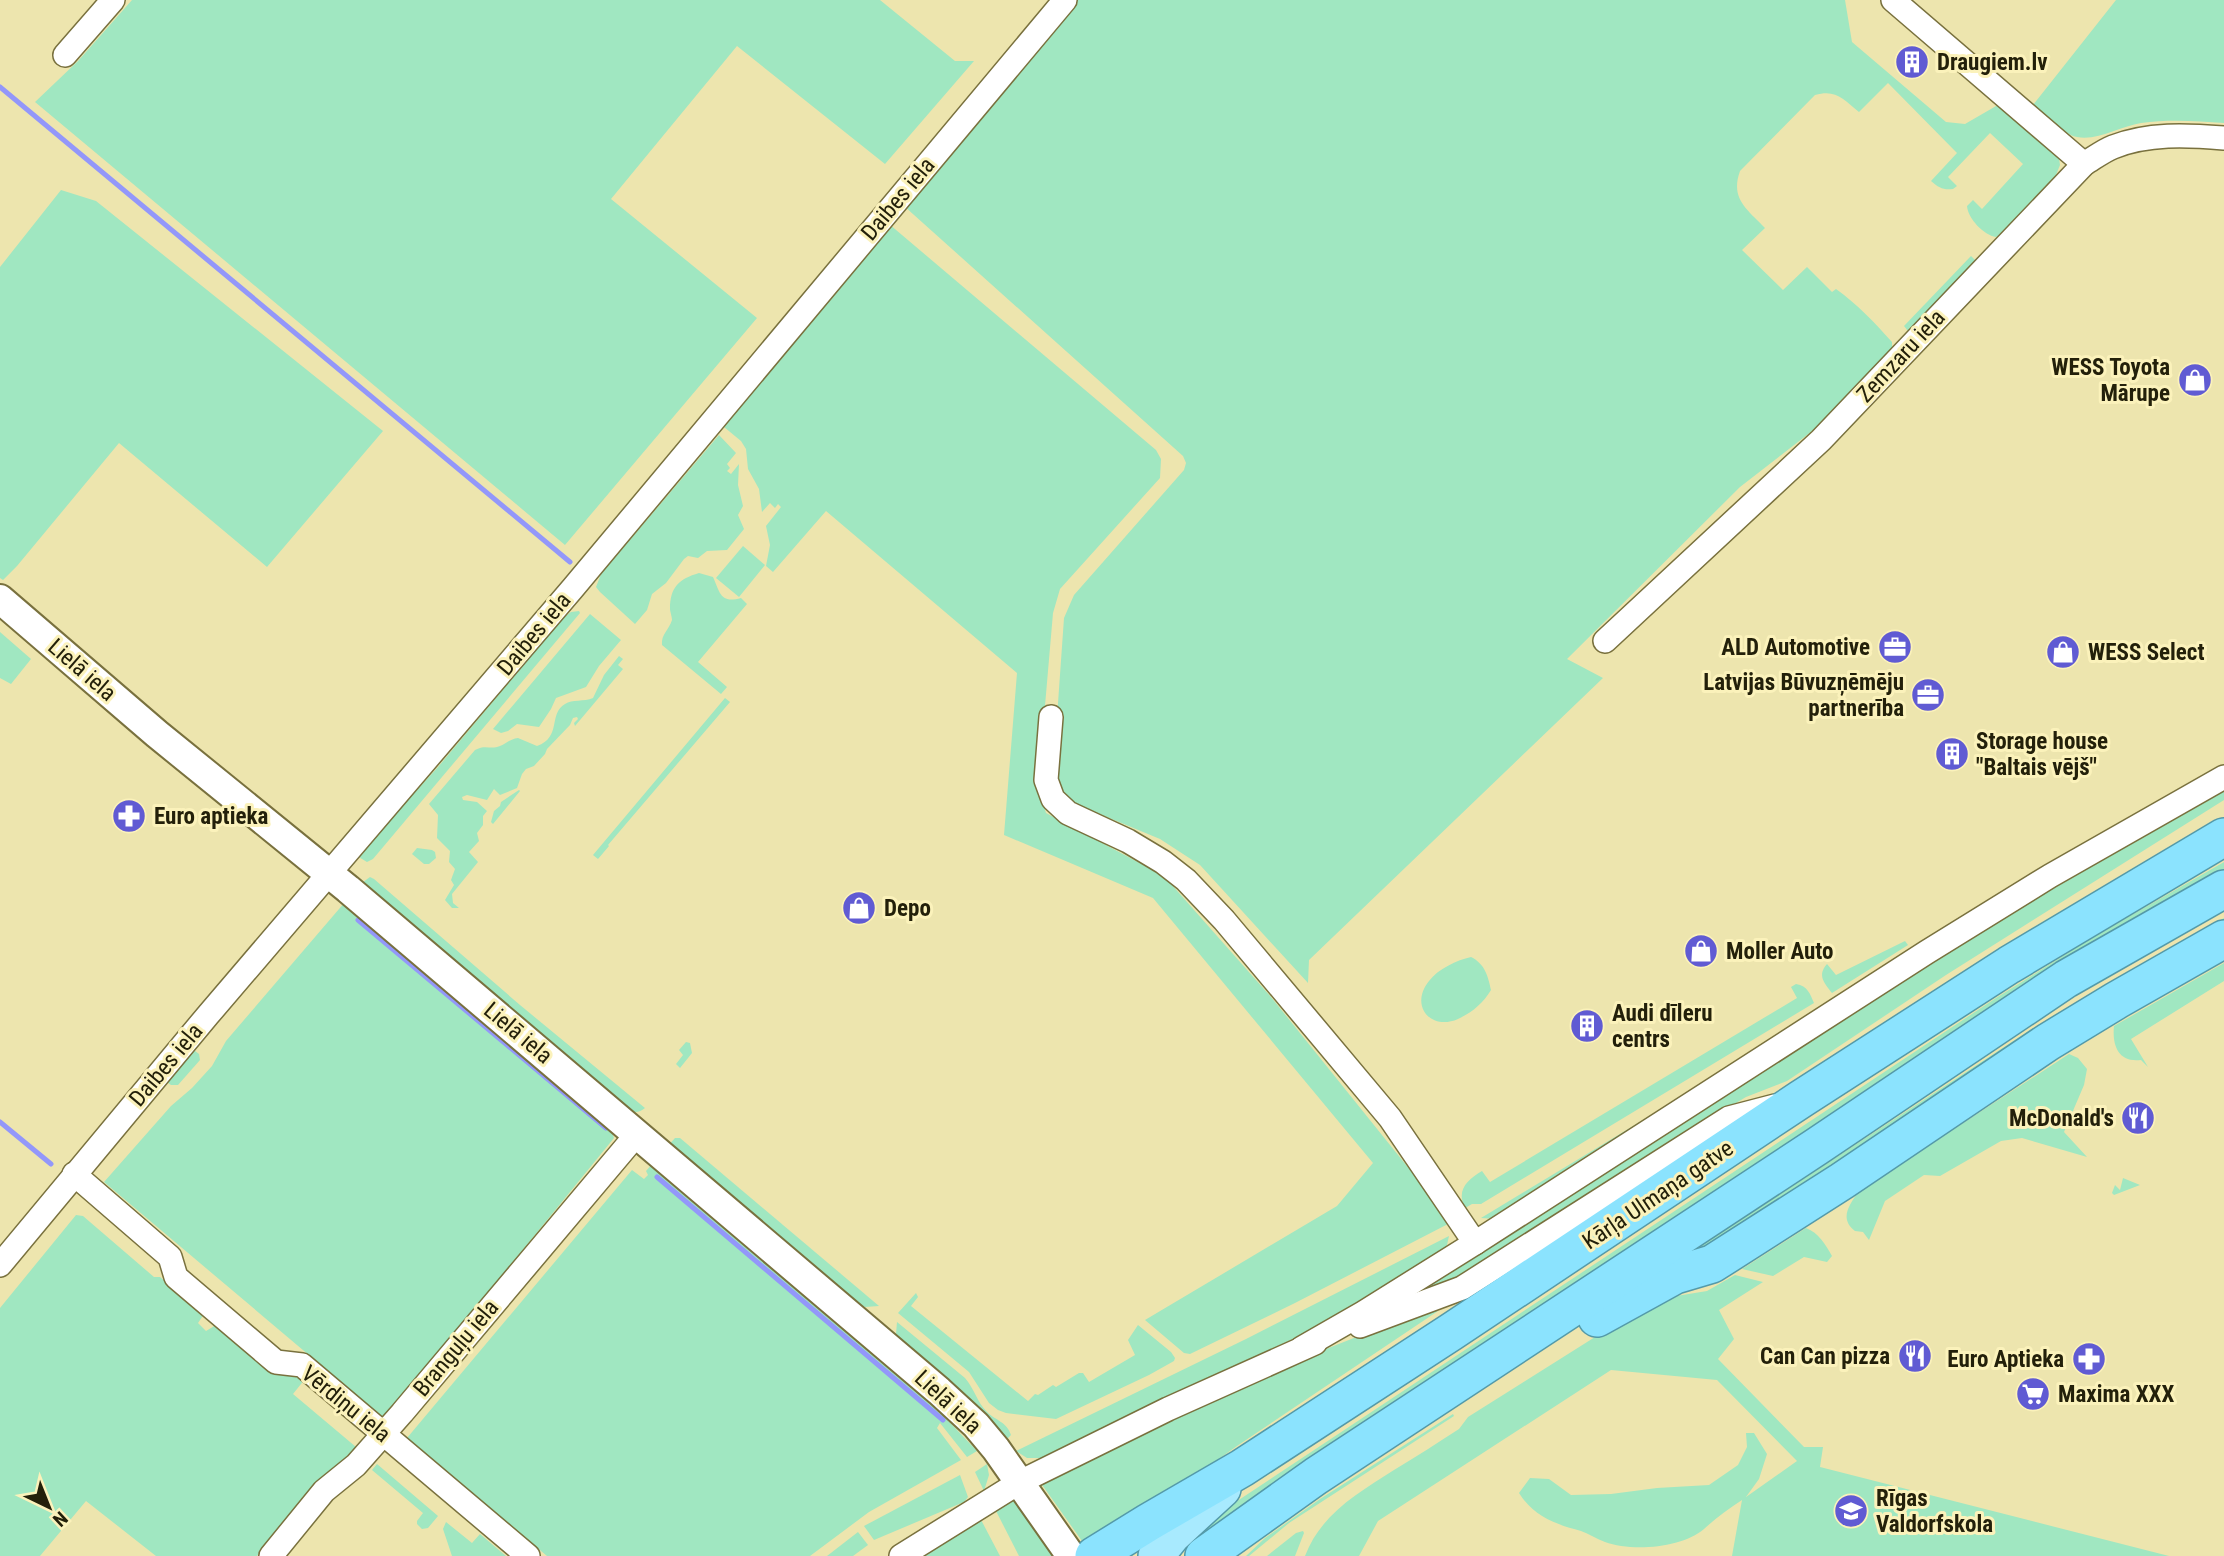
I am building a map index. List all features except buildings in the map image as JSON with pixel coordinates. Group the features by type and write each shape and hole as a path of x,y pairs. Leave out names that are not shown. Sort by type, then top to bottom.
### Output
{"highway":[{"path":"2068,929 2135,870 2224,813"},
{"name":"Kārļa Ulmaņa gatve","path":"1094,1556 1242,1468 1801,1099 2068,929 2224,837"},
{"name":"Kārļa Ulmaņa gatve","path":"1204,1556 1316,1476 2066,979 2224,889"},
{"path":"1494,1360 1562,1337 1675,1275 1712,1264 1842,1181 2048,1042 2224,939"}],"main road":[{"path":"1156,1556 1173,1535 1224,1489 1242,1468"},
{"path":"1231,1556 1255,1530 1316,1476"}],"street":[{"path":"65,55 113,0"},
{"name":"Daibes iela","path":"0,1265 74,1174 573,588 1065,0"},
{"path":"1893,0 2084,164"},
{"name":"Zemzaru iela","path":"1605,641 1821,440 2084,164 2111,148 2134,140 2157,136 2224,138"},
{"name":"Lielā iela","path":"0,599 939,1391 976,1425 1020,1482 1071,1556"},
{"path":"1051,717 1046,780 1053,799 1068,813 1136,845 1186,880 1224,920 1390,1118 1475,1242"},
{"path":"1302,1348 1363,1313 1927,952 2050,876 2224,777"},
{"path":"901,1556 1020,1482 1168,1409 1302,1348 1462,1288 1729,1118 1801,1099"},
{"name":"Branguļu iela","path":"271,1556 324,1491 356,1465 383,1434 636,1134"},
{"name":"Vērdiņu iela","path":"74,1174 170,1257 176,1278 276,1362 302,1365 528,1556"}],"green space":[{"path":"132,0 880,0 955,61 974,61 885,164 737,46 611,199 757,318 565,545 35,102 78,61"},
{"path":"1077,0 1845,0 1852,42 1946,122 1965,124 2003,102 2058,152 2060,165 2056,175 2004,232 1996,237 1977,226 1967,206 1973,200 1982,209 2023,164 1990,133 1948,177 1957,186 1953,189 1939,187 1931,181 1957,153 1888,83 1859,112 1834,94 1815,95 1740,171 1737,189 1742,203 1765,228 1742,250 1783,290 1807,267 1832,292 1836,289 1866,314 1892,342 1892,350 1816,428 1740,487 1567,659 1603,678 1309,960 1308,983 1200,865 1160,839 1073,803 1062,795 1053,774 1064,618 1074,595 1184,470 1186,463 1183,456 904,206"},
{"path":"2116,0 2224,0 2224,123 2151,122 2085,138 2060,128 2033,105"},
{"path":"61,190 96,201 383,431 267,567 119,443 17,566 3,580 0,578 0,267"},
{"path":"889,224 1156,450 1161,459 1160,478 1060,589 1053,613 1038,787 1046,813 1164,876 1271,997 1427,1191 1448,1224 1190,1354 1184,1353 1145,1320 1337,1206 1373,1163 1153,898 1004,835 1017,673 826,511 773,572 766,566 770,545 766,526 781,507 778,504 775,508 770,503 762,512 759,489 748,469 746,449 741,441 724,427"},
{"path":"1971,256 1976,261 1908,331 1904,326"},
{"path":"719,435 736,453 727,464 730,468 727,471 731,474 739,464 738,485 743,506 738,515 744,529 727,550 707,551 698,558 688,556 684,559 666,583 652,594 647,610 635,624 596,587 601,574"},
{"path":"743,546 765,565 739,597 716,578"},
{"path":"699,573 713,577 719,592 725,598 741,598 747,604 698,662 727,687 721,694 662,645 672,620 670,601 674,590 681,581"},
{"path":"579,611 373,859 367,862 357,856 438,767 563,618 571,612"},
{"path":"590,614 621,640 599,666 586,687 556,698 539,727 517,724 501,733 493,729"},
{"path":"0,632 31,659 11,684 0,678"},
{"path":"619,656 623,659 618,665 623,669 575,726 577,717 573,718 534,766 526,769 517,788 500,795 494,789 487,800 467,795 462,797 463,800 477,802 487,811 483,816 483,825 477,833 479,841 469,852 478,862 452,894 453,903 459,908 452,908 445,900 454,885 451,880 455,869 449,862 450,851 437,838 438,815 429,804 475,750 497,747 518,738 537,746 545,742 550,737 560,708 568,702 593,698 604,675"},
{"path":"725,698 730,702 609,846 598,859 593,855"},
{"path":"2224,787 2224,800 1946,975 1787,1081 1746,1097 1726,1109 1489,1265 1413,1295 1961,940"},
{"path":"519,790 493,824 491,822 494,811 501,802"},
{"path":"417,848 432,850 436,858 429,864 424,864 412,854"},
{"path":"2224,862 2224,872 1339,1446 1174,1556 1210,1519 1996,998 2090,939"},
{"path":"370,877 645,1108 635,1112 625,1109 359,885"},
{"path":"345,902 611,1129 614,1138 389,1414 379,1417 372,1414 374,1410 104,1182 171,1106 212,1066 226,1041"},
{"path":"2224,918 2224,929 1704,1252 1689,1254 2030,1030"},
{"path":"1905,941 1908,945 1832,993 1824,982 1822,972 1827,964 1836,975"},
{"path":"1471,957 1483,967 1491,990 1477,1007 1458,1019 1439,1022 1432,1019 1422,1007 1423,990 1437,973"},
{"path":"2224,963 2224,981 2131,1039 2148,1067 2141,1060 2122,1056 2114,1040 2114,1026"},
{"path":"1796,984 1806,989 1814,1003 1481,1204 1472,1204 1465,1208 1462,1191 1477,1174 1482,1171 1490,1182 1797,998 1791,987"},
{"path":"1812,1018 1496,1219 1481,1218"},
{"path":"686,1042 690,1043 692,1053 680,1068 676,1064 683,1055 679,1050"},
{"path":"191,1048 199,1054 200,1060 178,1085 171,1085 164,1080"},
{"path":"2069,1054 2078,1058 2087,1069 2084,1085 2064,1132 2087,1157 2022,1138 2001,1141 1940,1176 1924,1175 1885,1201 1869,1240 1863,1232 1855,1231 1850,1226 1847,1212 1859,1191"},
{"path":"675,1138 680,1138 879,1306 865,1307 852,1299 667,1147"},
{"path":"653,1163 913,1379 977,1451 967,1457 940,1423 937,1428 961,1460 869,1512 810,1556 547,1556 407,1438 632,1170 644,1179 648,1175 646,1171"},
{"path":"2123,1178 2140,1185 2114,1195 2112,1193 2115,1185 2120,1190"},
{"path":"76,1215 83,1216 154,1277 160,1277 204,1314 198,1323 206,1331 216,1325 277,1375 297,1373 305,1379 293,1394 356,1447 356,1452 331,1473 257,1556 156,1556 86,1501 40,1556 0,1556 0,1308"},
{"path":"1806,1228 1818,1236 1827,1247 1832,1256 1827,1262 1804,1257 1773,1276 1742,1269"},
{"path":"1449,1236 1439,1259 1341,1316 1042,1458 1027,1458 1016,1451 1246,1339"},
{"path":"1735,1275 1763,1282 1719,1310 1734,1339 1718,1359 1804,1447 1823,1447 1820,1467 2169,1556 1732,1556 1742,1500 1695,1535 1670,1544 1629,1547 1605,1542 1538,1514 1519,1493 1530,1478 1549,1479 1571,1495 1709,1485 1738,1465 1747,1447 1746,1433 1754,1433 1767,1454 1759,1479 1746,1497 1797,1461 1717,1380 1611,1370 1378,1521 1359,1556 1305,1556 1321,1528 1342,1506 1367,1487 1459,1429 1468,1417 1630,1315 1664,1298 1707,1291"},
{"path":"916,1293 918,1297 911,1306 1028,1401 1035,1394 1038,1395 1053,1385 1056,1387 1079,1373 1083,1373 1089,1382 1135,1355 1128,1340 1138,1325 1175,1358 1149,1375 1056,1419 1006,1413 989,1403 969,1372 898,1313"},
{"path":"1437,1305 1438,1311 1087,1548 1040,1482 1311,1355"},
{"path":"897,1322 965,1378 984,1408 1009,1431 1011,1435 1006,1440 975,1407 896,1334"},
{"path":"1453,1414 1454,1416 1289,1523 1246,1556 1265,1538 1320,1499"},
{"path":"377,1464 438,1516 428,1528 422,1529 417,1524 423,1513 372,1470"},
{"path":"987,1464 989,1475 984,1491 975,1472"},
{"path":"960,1475 968,1497 964,1502 874,1540 864,1526"},
{"path":"1013,1499 1055,1556 1019,1556 995,1509"},
{"path":"979,1516 1000,1556 920,1556"},
{"path":"446,1522 472,1543 480,1534 506,1556 452,1556 443,1529"},
{"path":"1303,1531 1295,1556 1267,1556 1296,1533"},
{"path":"858,1532 868,1545 853,1556 827,1556"}],"waterway":[{"path":"0,87 570,562"},
{"path":"358,920 606,1128"},
{"path":"0,1122 51,1164"},
{"path":"657,1177 943,1420"}],"place":[{"name":"Draugiem.lv","path":"1912,62"},
{"name":"WESS Toyota Mārupe","path":"2195,380"},
{"name":"ALD Automotive","path":"1895,647"},
{"name":"WESS Select","path":"2063,652"},
{"name":"Latvijas Būvuzņēmēju partnerība","path":"1928,695"},
{"name":"Storage house \"Baltais vējš\"","path":"1952,754"},
{"name":"Euro aptieka","path":"129,816"},
{"name":"Depo","path":"859,908"},
{"name":"Moller Auto","path":"1701,951"},
{"name":"Audi dīleru centrs","path":"1587,1026"},
{"name":"McDonald's","path":"2138,1118"},
{"name":"Can Can pizza","path":"1915,1356"},
{"name":"Euro Aptieka","path":"2089,1359"},
{"name":"Maxima XXX","path":"2033,1394"},
{"name":"Rīgas Valdorfskola","path":"1851,1511"}]}
